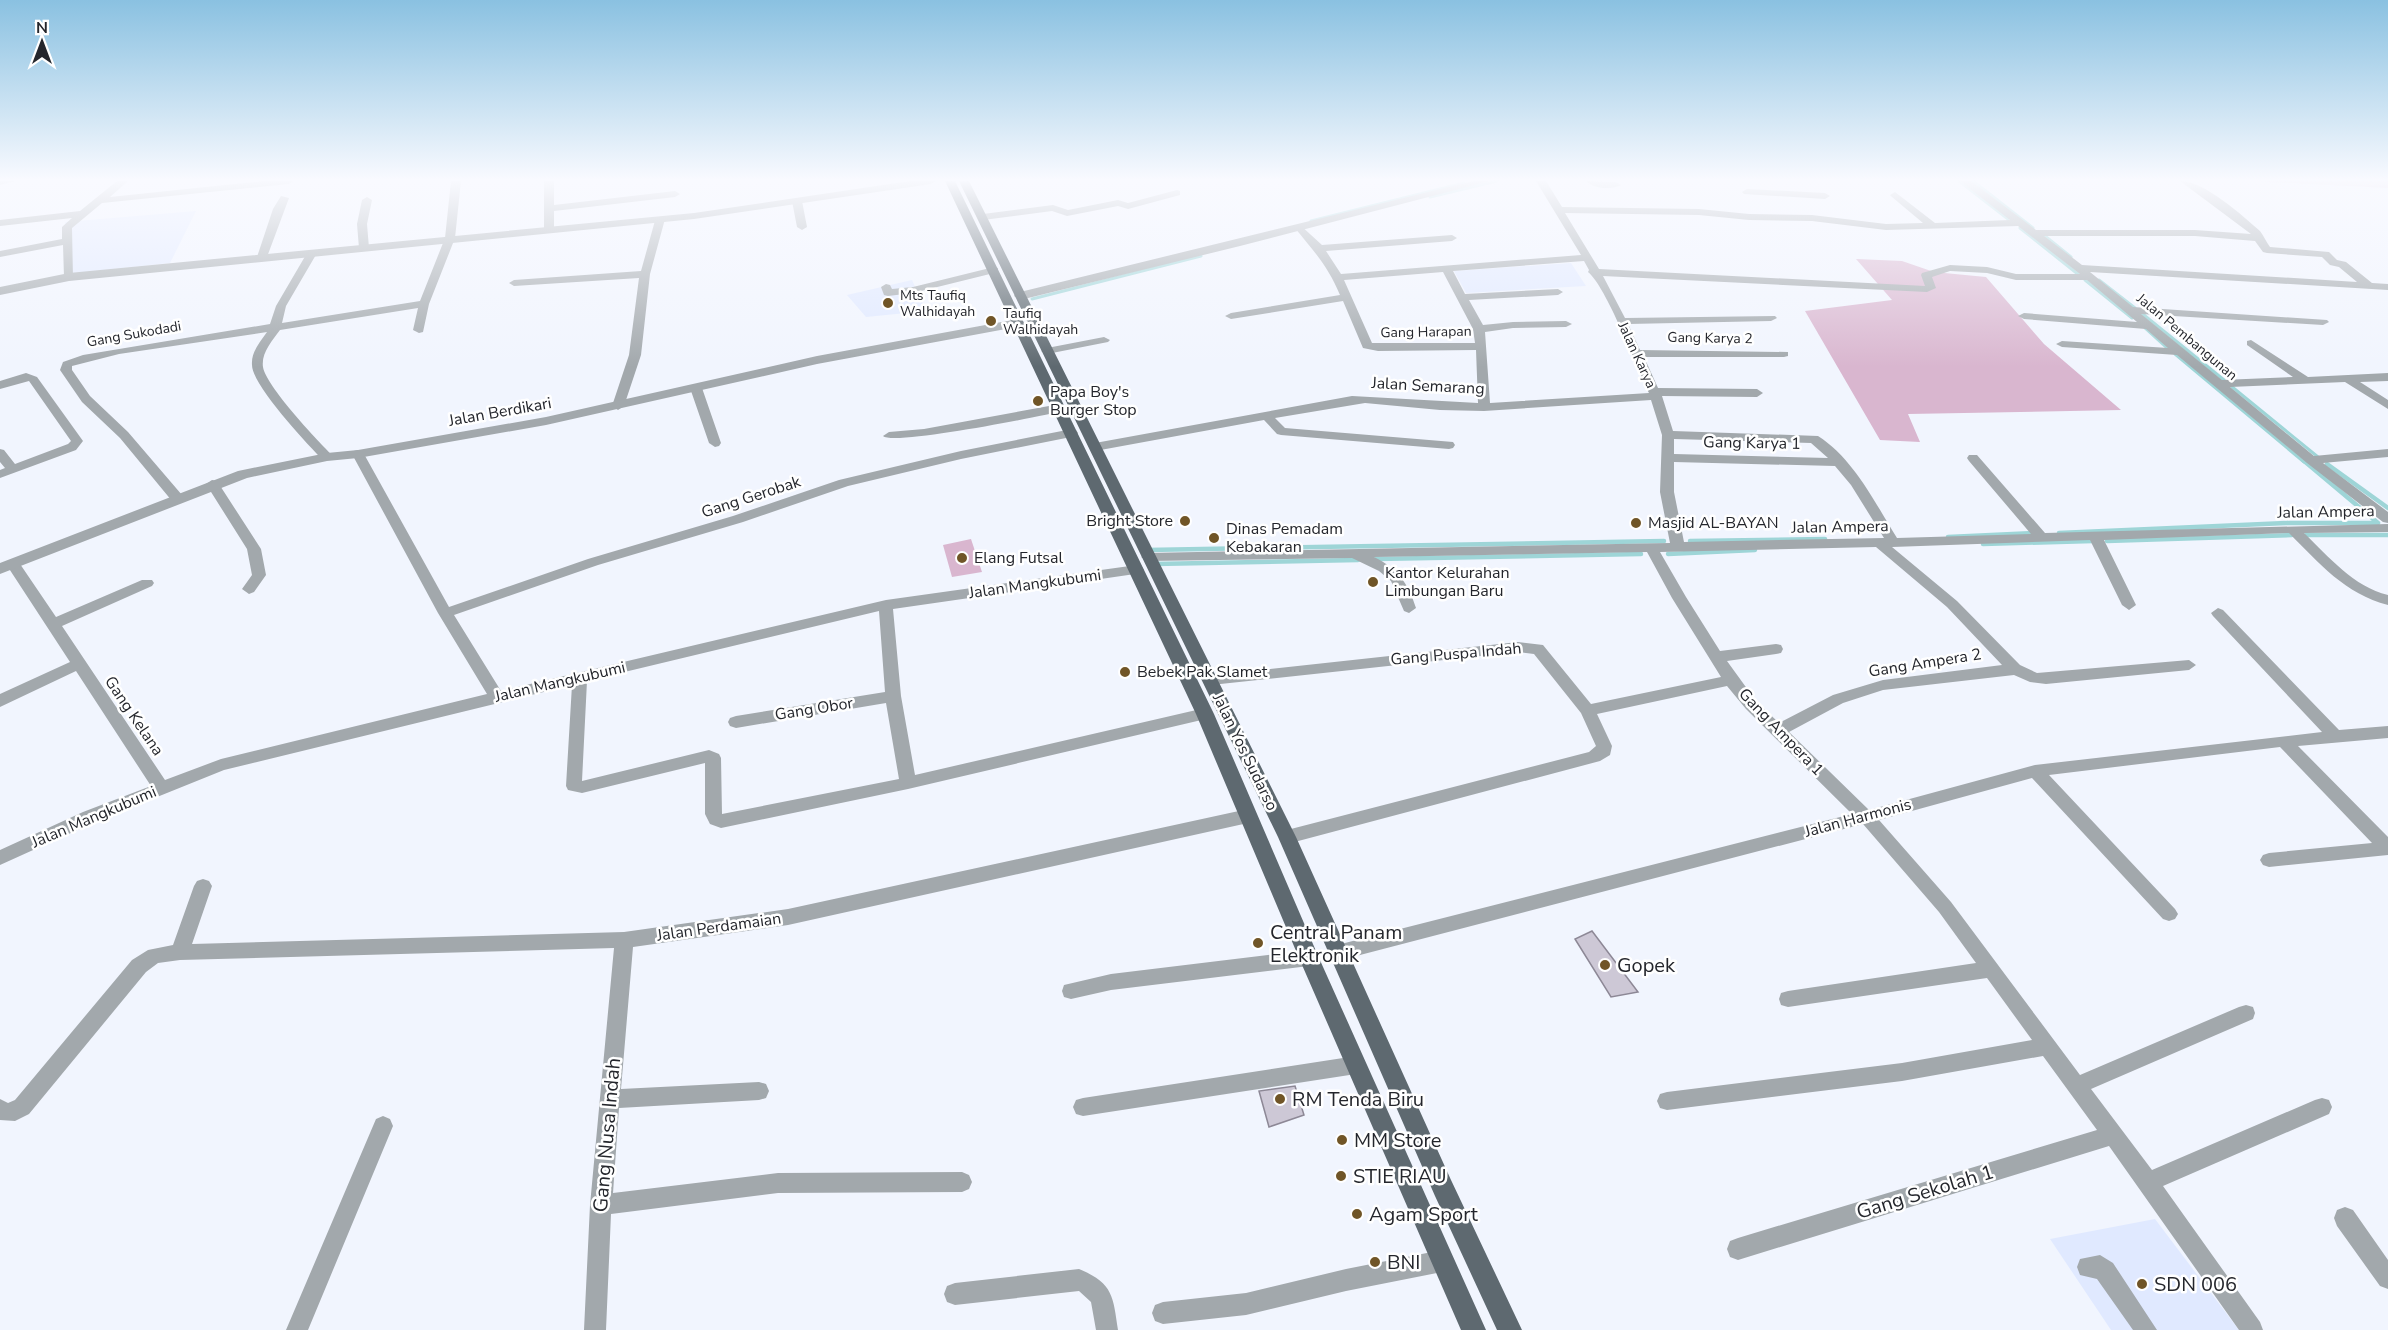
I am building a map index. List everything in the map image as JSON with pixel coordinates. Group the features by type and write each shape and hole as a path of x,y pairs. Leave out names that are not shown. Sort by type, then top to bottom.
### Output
{"main road":[{"name":"Jalan Yos Sudarso","path":"981,243 1018,323 1050,370 1095,447 1248,816 1474,1330"},
{"name":"Jalan Yos Sudarso","path":"995,243 1047,351 1060,408 1142,563 1211,680 1287,837 1510,1330"},
{"path":"1268,862 1295,857"}],"street":[{"path":"0,254 61,243"},
{"path":"67,243 69,277"},
{"path":"262,257 267,243"},
{"path":"364,243 364,248"},
{"path":"0,291 69,277 406,243"},
{"path":"419,330 424,304 448,243"},
{"path":"618,406 635,355 645,274 653,243"},
{"path":"1020,296 1240,243"},
{"name":"Gang Harapan","path":"1314,243 1338,277 1364,343 1370,347 1481,346"},
{"path":"1319,248 1385,243"},
{"name":"Jalan Karya","path":"1579,243 1593,272 1608,292 1655,394 1668,435 1667,492 1678,547"},
{"name":"Jalan Pembangunan","path":"2049,243 2081,268 2094,273 2150,326 2218,384 2388,519"},
{"path":"2262,243 2267,250 2325,254 2334,263 2342,264 2369,286"},
{"path":"312,253 281,306 275,328 259,352 257,368 271,392 309,439 327,457"},
{"path":"1338,277 1587,258"},
{"path":"1593,272 1927,289 1931,288 1926,275 1947,268 1987,270 2016,277 2094,273 2388,286"},
{"path":"886,287 886,292 895,293 994,270"},
{"path":"1448,270 1479,329 1484,407"},
{"path":"514,283 645,274"},
{"path":"1463,297 1558,292"},
{"path":"1231,316 1346,297"},
{"path":"275,328 424,304"},
{"path":"2135,310 2323,322"},
{"path":"2024,316 2150,326"},
{"path":"1621,321 1771,318"},
{"name":"Jalan Berdikari","path":"6,566 212,484 243,474 618,406 817,360 1018,323"},
{"path":"1479,329 1514,325 1566,324"},
{"name":"Gang Sukodadi","path":"177,498 137,450 86,399 66,370 67,364 82,358 119,351 275,328"},
{"path":"1047,351 1104,340"},
{"path":"2251,343 2305,380"},
{"path":"2062,344 2181,352"},
{"name":"Gang Karya 2","path":"1635,353 1784,354"},
{"path":"2218,384 2388,377"},
{"path":"0,385 26,378 33,379 77,441 72,447 6,472 0,453"},
{"path":"2348,379 2388,405"},
{"path":"696,388 715,443"},
{"name":"Jalan Semarang","path":"1095,447 1268,416 1316,405 1374,398 1438,406 1484,407 1655,394 1757,393"},
{"path":"889,436 924,433 1060,408"},
{"path":"1268,416 1281,431 1449,446"},
{"name":"Gang Gerobak","path":"445,613 593,562 747,516 844,483 961,455 1072,433"},
{"name":"Gang Karya 1","path":"1668,435 1803,437"},
{"name":"Gang Ampera 2","path":"1803,437 1821,443 1866,496 1886,542 1952,604 2015,669 2035,678 2046,679 2189,665"},
{"path":"2311,460 2388,453"},
{"path":"358,454 445,613 497,697"},
{"name":"Gang Karya 1","path":"1667,458 1837,462"},
{"path":"1973,458 2041,537"},
{"path":"212,484 254,549 259,575 249,589"},
{"name":"Jalan Ampera","path":"1142,563 1352,552 1678,547 2388,528"},
{"path":"2292,529 2348,580 2378,598 2388,600"},
{"path":"2095,536 2129,605"},
{"name":"Gang Ampera 1","path":"1651,547 1679,598 1731,680 1751,705 1866,817"},
{"path":"1352,552 1384,567 1399,579 1409,608"},
{"name":"Jalan Mangkubumi","path":"0,858 161,788 221,765 885,605 1142,563"},
{"name":"Gang Kelana","path":"6,566 53,624 161,788"},
{"path":"53,624 147,583"},
{"path":"885,605 893,696 908,783"},
{"path":"2218,613 2336,737"},
{"name":"Gang Puspa Indah","path":"1211,680 1526,646 1538,650 1587,710 1604,746 1604,751 1594,757 1287,837"},
{"path":"1716,657 1776,649"},
{"path":"0,701 78,664"},
{"name":"Gang Ampera 2","path":"1777,730 1838,699 1883,685 2015,669"},
{"path":"580,677 574,786 576,788 710,756 713,758 713,814 716,819 721,820 908,783 1205,714"},
{"path":"1587,710 1731,680"},
{"name":"Gang Obor","path":"736,722 893,696"},
{"name":"Jalan Harmonis","path":"1338,952 1866,817 2034,771 2284,741 2388,732"},
{"path":"2284,741 2388,848"},
{"path":"2034,771 2169,914"},
{"name":"Jalan Perdamaian","path":"0,1108 3,1112 10,1113 22,1107 139,966 154,956 180,952 624,940 788,917 1248,816"},
{"path":"1866,817 1945,907 1993,969 2252,1330"},
{"path":"2269,860 2388,848"},
{"path":"180,952 203,886"},
{"name":"Gang Nusa Indah","path":"595,1330 601,1205 624,940"},
{"path":"1071,991 1111,981 1309,958"},
{"path":"1788,999 1993,969"},
{"path":"2076,1086 2246,1013"},
{"path":"1667,1101 1902,1072 2048,1046"},
{"path":"1083,1107 1356,1065"},
{"path":"610,1099 759,1090"},
{"path":"2148,1182 2322,1107"},
{"path":"297,1330 383,1126"},
{"name":"Gang Sekolah 1","path":"1737,1249 2113,1135"},
{"path":"601,1205 778,1183 962,1182"},
{"path":"2345,1218 2388,1278"},
{"path":"1163,1313 1246,1304 1346,1280 1442,1261"},
{"path":"2088,1267 2100,1266 2105,1271 2146,1330"},
{"path":"955,1294 1079,1280 1093,1285 1098,1291 1107,1330"}],"shaded area":[{"path":"66,243 180,243 170,263 67,274"},
{"path":"1856,259 1902,261 1934,272 1986,277 2044,344 2121,410 1908,414 1920,442 1880,440 1805,311 1892,300"},
{"path":"1571,263 1586,286 1466,293 1454,271"},
{"name":"Mts Taufiq Walhidayah","path":"912,280 926,311 866,317 847,295"},
{"name":"Elang Futsal","path":"971,539 982,572 952,577 943,545"},
{"name":"SDN 006","path":"2155,1219 2239,1330 2111,1330 2050,1239"}],"building":[{"name":"Gopek","path":"1592,931 1638,992 1611,997 1575,939"},
{"name":"RM Tenda Biru","path":"1295,1086 1304,1115 1269,1127 1259,1091"}],"waterway":[{"path":"2039,243 2079,275"},
{"path":"2054,243 2071,257"},
{"path":"1032,299 1201,256"},
{"path":"2085,280 2132,318"},
{"path":"2099,280 2135,308"},
{"path":"2139,311 2224,380"},
{"path":"2145,328 2167,348"},
{"path":"2175,354 2304,462"},
{"path":"2231,386 2318,457"},
{"path":"2059,533 2286,523 2378,523 2303,460"},
{"path":"2327,464 2388,508"},
{"path":"1948,537 2035,533"},
{"path":"2107,541 2292,535"},
{"path":"2306,535 2388,535"},
{"path":"1690,541 1825,539"},
{"path":"1147,550 1664,541"},
{"path":"1983,544 2093,541"},
{"path":"1668,554 1755,550"},
{"path":"1376,559 1641,554"},
{"path":"1154,564 1358,560"}],"place":[{"name":"Mts Taufiq Walhidayah","path":"888,303"},
{"name":"Taufiq Walhidayah","path":"991,321"},
{"name":"Papa Boy's Burger Stop","path":"1038,401"},
{"name":"Bright Store","path":"1185,521"},
{"name":"Masjid AL-BAYAN","path":"1636,523"},
{"name":"Dinas Pemadam Kebakaran","path":"1214,538"},
{"name":"Elang Futsal","path":"962,558"},
{"name":"Kantor Kelurahan Limbungan Baru","path":"1373,582"},
{"name":"Bebek Pak Slamet","path":"1125,672"},
{"name":"Central Panam Elektronik","path":"1258,943"},
{"name":"Gopek","path":"1605,965"},
{"name":"RM Tenda Biru","path":"1280,1099"},
{"name":"MM Store","path":"1342,1140"},
{"name":"STIE RIAU","path":"1341,1176"},
{"name":"Agam Sport","path":"1357,1214"},
{"name":"BNI","path":"1375,1262"},
{"name":"SDN 006","path":"2142,1284"}]}
